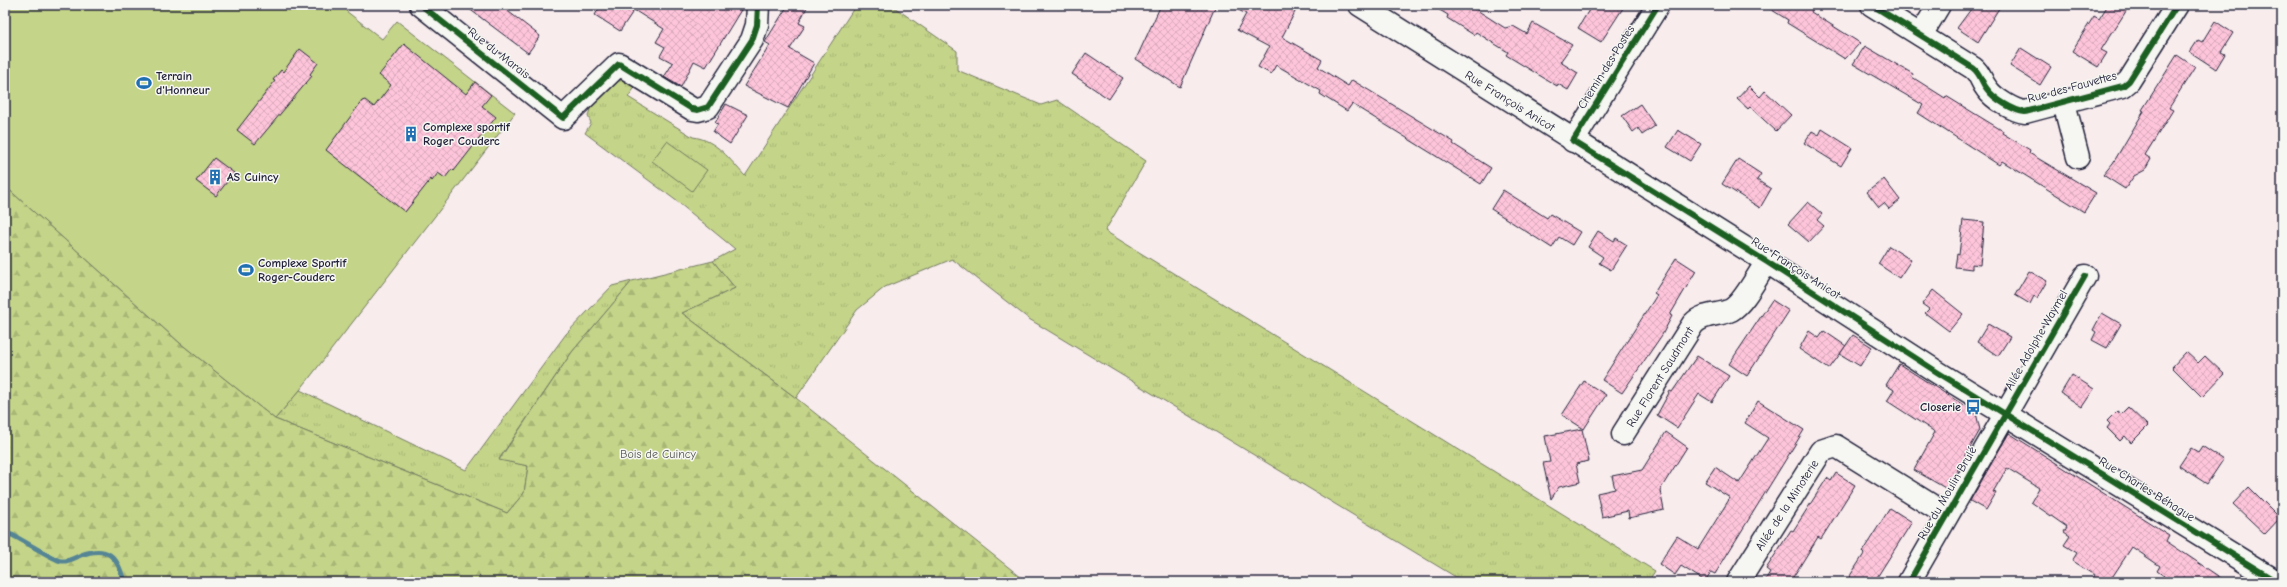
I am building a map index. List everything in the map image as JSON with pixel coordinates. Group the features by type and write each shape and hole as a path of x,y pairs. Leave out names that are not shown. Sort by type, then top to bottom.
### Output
{"street":[{"name":"Rue du Marais","path":"420,5 564,118 619,64 692,109 698,110 708,107 752,40 757,26 758,5"},
{"name":"Chemin des Postes","path":"1573,141 1658,5"},
{"name":"Rue des Fauvettes","path":"1872,5 1973,68 1981,76 1987,90 2016,110 2025,112 2113,90 2126,84 2177,5"},
{"path":"1920,35 1939,5"},
{"name":"Rue François Anicot","path":"1369,7 1573,141 1767,262 1867,328 2006,414"},
{"name":"Rue des Fauvettes","path":"2064,103 2078,157"},
{"name":"Rue Florent Saudmont","path":"1623,434 1693,324 1705,316 1724,312 1735,307 1767,262"},
{"name":"Allée Adolphe Waymel","path":"2006,414 2085,276"},
{"name":"Rue du Moulin Brulé","path":"1908,582 2006,414"},
{"name":"Rue Charles Béhague","path":"2006,414 2277,582"},
{"name":"Allée de la Minoterie","path":"1738,582 1821,451 1836,446 1947,515"}],"green space":[{"name":"Complexe Sportif Roger-Couderc","path":"5,5 350,5 346,11 382,39 397,21 515,113 300,390 275,419 180,343 5,186"},
{"path":"856,5 891,5 957,51 957,70 1041,105 1057,100 1146,161 1105,231 1655,571 1648,582 1464,582 1029,319 952,259 885,287 857,310 796,398 682,313 735,288 713,261 735,249 674,199 585,133 591,123 588,116 590,109 619,81 625,80 636,86 628,97 693,137 702,139 716,146 745,176"},
{"path":"667,141 707,170 692,191 652,161"},
{"name":"Bois de Cuincy","path":"5,186 180,343 275,419 507,513 524,493 528,466 499,460 572,352 632,281 713,261 735,288 682,313 796,398 1027,582 5,582"},
{"path":"632,281 572,352 499,459 528,466 524,493 507,513 275,419 300,390 466,470 566,334 612,286"}],"building":[{"path":"464,5 500,5 540,36 528,53"},
{"path":"601,5 744,5 706,67 694,61 681,87 664,77 673,63 660,56 665,47 656,42 664,29 634,10 620,31 595,15"},
{"path":"788,5 808,5 799,23 805,26 790,49 814,63 788,108 744,86 770,45 765,42"},
{"path":"1161,5 1216,5 1180,87 1136,59"},
{"path":"1229,5 1286,5 1296,10 1282,37 1322,60 1318,67 1348,86 1352,80 1454,142 1453,144 1491,168 1481,184 1352,104 1347,111 1320,94 1321,91 1276,65 1271,74 1258,67 1269,47 1237,30 1246,14"},
{"path":"1431,5 1469,5 1505,28 1513,26 1527,34 1533,23 1572,45 1560,62 1578,73 1568,90 1558,84 1557,86 1506,55 1508,52 1476,32 1474,35 1447,18 1448,15"},
{"path":"1592,5 1625,5 1601,42 1578,28"},
{"path":"1764,5 1815,5 1811,12 1860,43 1845,59 1787,23 1788,20"},
{"path":"1974,5 2001,5 1978,42 1957,28"},
{"path":"2108,5 2130,5 2101,50 2107,53 2098,67 2072,51 2094,16 2099,19"},
{"path":"2215,21 2233,33 2221,52 2225,54 2216,69 2190,52 2198,40 2202,42"},
{"name":"Complexe sportif Roger Couderc","path":"404,44 466,94 475,82 491,95 482,106 496,117 454,171 452,169 445,178 438,173 432,181 431,179 405,212 326,150 362,101 365,100 374,107 391,85 379,75"},
{"path":"1865,46 1913,74 1912,77 1945,98 1946,96 2003,131 2002,133 2030,150 2029,153 2096,193 2084,212 2002,161 1999,165 1918,113 1923,105 1853,64"},
{"path":"2021,48 2051,67 2040,85 2010,66"},
{"path":"300,49 318,63 310,74 312,76 255,144 237,130 275,81 273,80 281,70 283,72"},
{"path":"1086,53 1123,78 1109,99 1072,74"},
{"path":"2177,55 2195,67 2169,108 2173,110 2145,155 2151,159 2145,170 2134,176 2125,189 2103,175 2113,163 2144,111 2142,110"},
{"path":"1749,86 1760,97 1765,91 1791,115 1776,131 1750,107 1748,109 1737,99"},
{"path":"726,104 748,115 730,144 713,132 718,124 715,123"},
{"path":"1640,104 1655,126 1642,135 1638,128 1633,132 1622,116"},
{"path":"1822,129 1852,148 1841,166 1804,143 1812,131 1819,135"},
{"path":"1678,130 1701,144 1690,161 1667,147"},
{"name":"AS Cuincy","path":"214,158 234,173 216,196 196,181"},
{"path":"1738,159 1761,174 1757,180 1771,189 1760,208 1722,184"},
{"path":"1884,179 1900,200 1889,209 1884,203 1879,207 1867,192"},
{"path":"1503,190 1547,218 1550,214 1580,232 1572,245 1559,237 1552,248 1491,209"},
{"path":"1808,202 1822,214 1817,220 1824,226 1809,242 1788,224"},
{"path":"1963,220 1984,222 1980,265 1972,264 1972,269 1955,267 1957,254 1959,255"},
{"path":"1598,231 1614,241 1616,238 1627,245 1611,270 1599,263 1603,257 1588,247"},
{"path":"1889,246 1911,260 1899,278 1878,264"},
{"path":"1676,258 1696,271 1670,315 1672,316 1662,335 1622,393 1602,380 1657,295 1654,293"},
{"path":"2029,271 2047,281 2037,298 2034,296 2030,304 2015,295"},
{"path":"1933,290 1963,314 1949,331 1925,313 1929,309 1922,304"},
{"path":"1772,300 1789,311 1747,376 1729,364"},
{"path":"2102,313 2121,324 2107,348 2092,340 2096,332 2093,330"},
{"path":"1988,324 2010,337 1998,356 1977,342"},
{"path":"1809,331 1819,338 1824,331 1846,346 1829,369 1799,349"},
{"path":"1853,335 1872,347 1860,366 1840,354"},
{"path":"2186,352 2198,363 2205,356 2224,374 2202,397 2172,367"},
{"path":"1697,356 1729,376 1712,402 1699,394 1677,428 1657,415 1670,391 1672,392"},
{"path":"1899,364 1976,413 1980,430 1947,489 1914,470 1935,432 1887,401 1894,390 1886,385"},
{"path":"2072,375 2094,389 2082,407 2061,393"},
{"path":"1584,381 1606,395 1584,429 1562,415"},
{"path":"1758,401 1804,430 1715,574 1711,572 1705,581 1681,566 1675,575 1659,564 1677,536 1698,549 1730,498 1705,482 1715,467 1739,483 1768,438 1745,423"},
{"path":"2128,407 2148,426 2131,443 2125,436 2120,441 2107,428 2110,424 2107,421 2117,411 2121,414"},
{"path":"1582,429 1589,461 1576,464 1580,482 1559,487 1551,499 1543,463 1550,462 1545,436"},
{"path":"1666,432 1687,447 1660,490 1664,510 1629,518 1628,511 1602,517 1597,493 1615,489 1612,476 1642,470"},
{"path":"2009,433 2169,535 2166,541 2227,582 2190,582 2183,577 2179,582 2160,582 2164,576 2157,571 2160,566 2132,547 2109,582 2090,582 2094,575 2072,561 2077,553 2064,545 2070,536 2064,532 2067,527 2031,502 2039,488 2007,468 1993,492 1996,493 1986,510 1970,501"},
{"path":"2202,446 2223,460 2207,484 2179,466 2191,448 2198,452"},
{"path":"1836,473 1855,485 1821,539 1818,537 1790,582 1764,582 1770,572 1766,569 1791,530 1793,531 1827,478 1831,481"},
{"path":"2249,487 2280,518 2265,534 2233,504"},
{"path":"1890,508 1912,522 1874,582 1846,582 1864,554 1862,552"}],"waterway":[{"path":"5,534 12,535 61,561 69,560 90,552 104,552 115,559 124,582"}],"cycle path":[{"path":"421,5 563,118 619,64 692,109 698,110 708,107 752,40 757,25 758,5"},
{"path":"1658,5 1573,141 1767,262 1937,372 2277,582"},
{"path":"1872,5 1973,68 1994,97 2010,107 2025,112 2123,86 2129,81 2177,5"},
{"path":"1909,582 2085,276"}],"place":[{"name":"Terrain d'Honneur","path":"144,83"},
{"name":"Complexe sportif Roger Couderc","path":"411,134"},
{"name":"AS Cuincy","path":"215,177"},
{"name":"Complexe Sportif Roger-Couderc","path":"246,270"},
{"name":"Closerie","path":"1973,407"}]}
